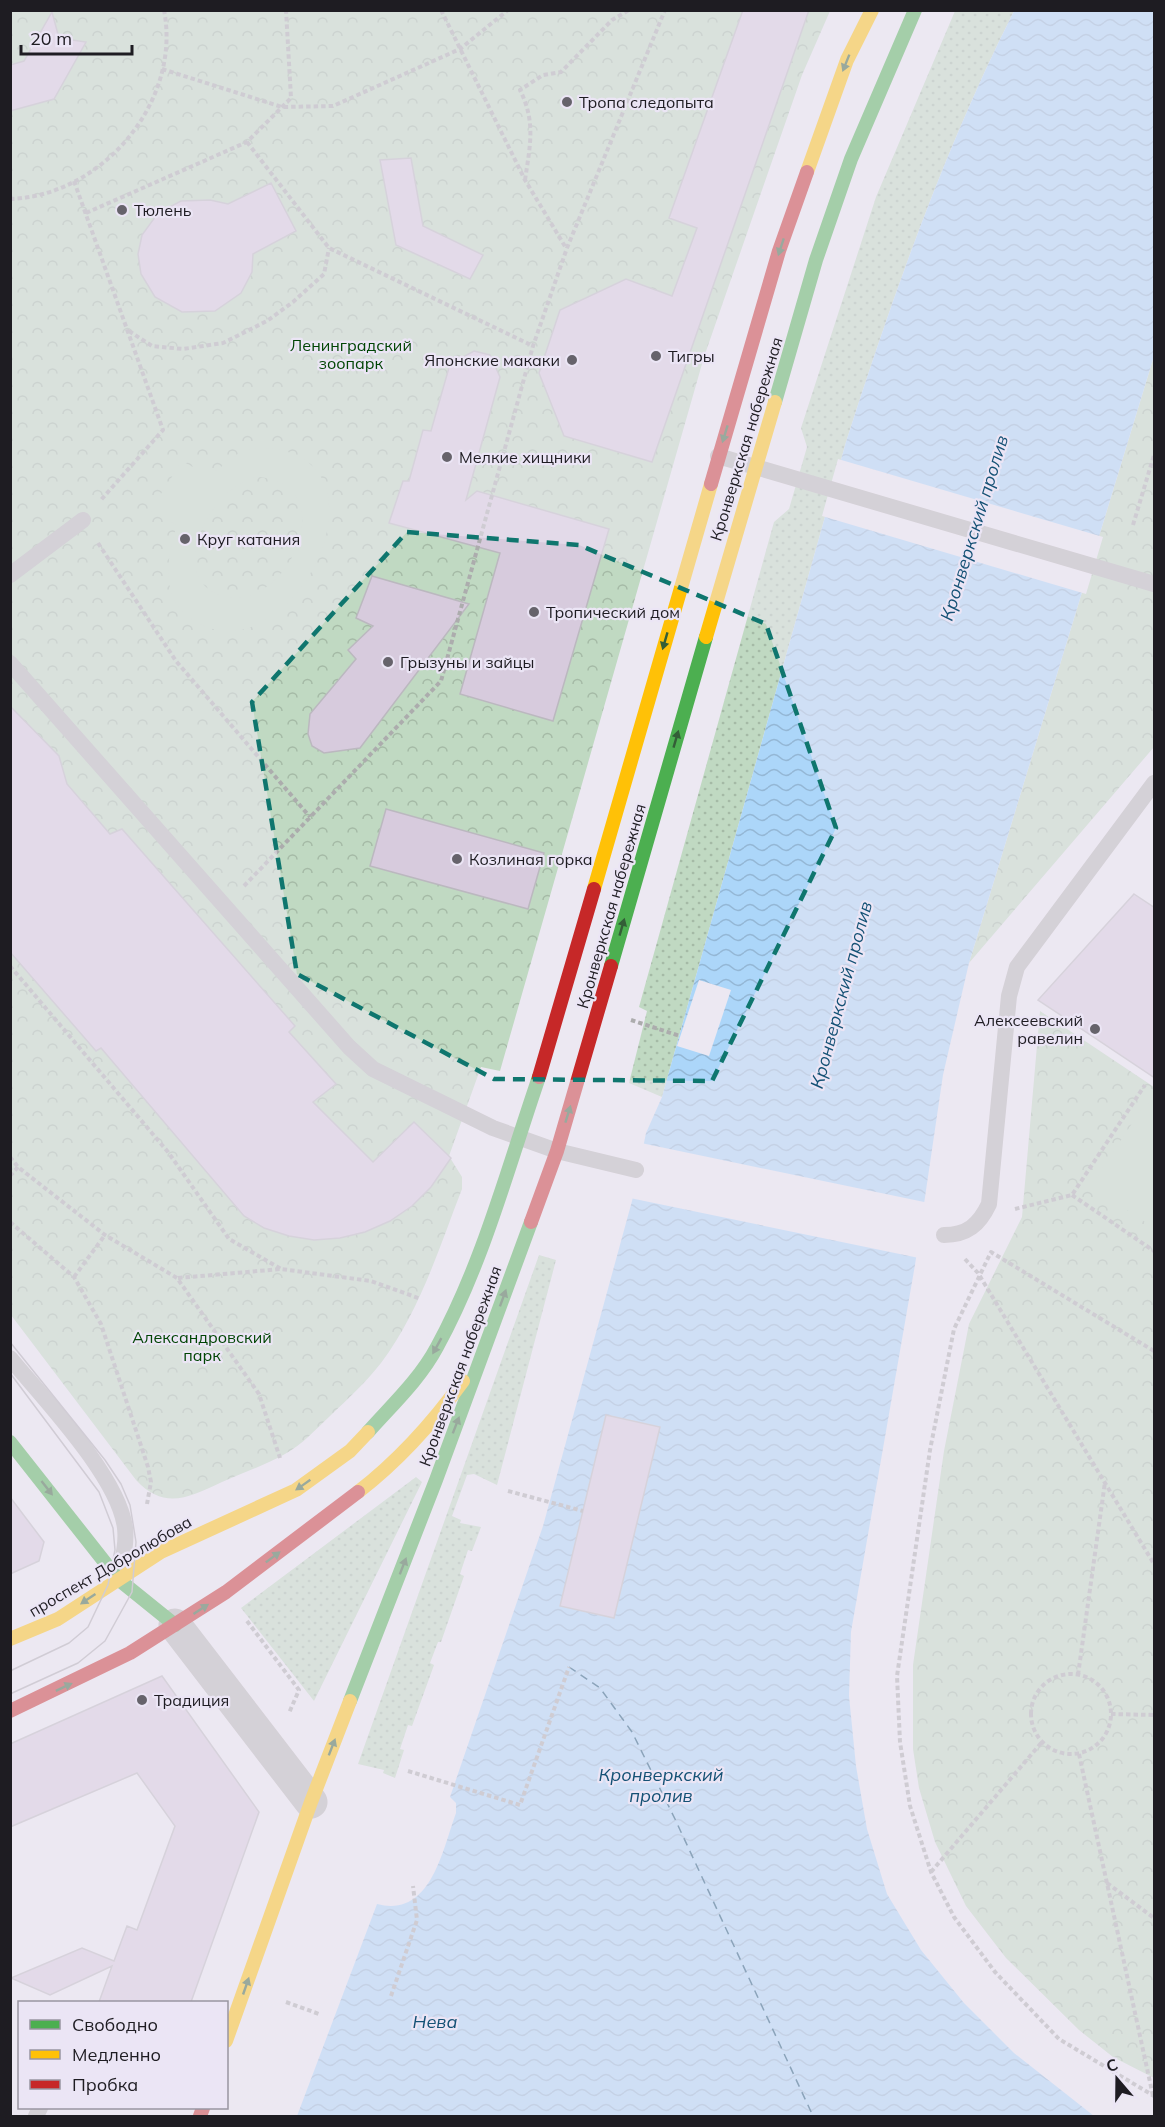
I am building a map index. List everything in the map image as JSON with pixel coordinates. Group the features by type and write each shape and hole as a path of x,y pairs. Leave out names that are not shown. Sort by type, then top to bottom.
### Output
{"main road":[{"name":"Кронверкская набережная","path":"471,1274 520,1139 779,251 847,60 872,10"},
{"name":"Кронверкская набережная","path":"228,2035 311,1802 483,1353 557,1151 754,466 820,249 851,159 915,10"},
{"name":"проспект Добролюбова","path":"10,1639 58,1619 171,1547 296,1490 350,1451 413,1382 431,1357 471,1274"},
{"path":"10,1711 85,1677 175,1625 226,1592 372,1481 444,1407 483,1353"},
{"path":"10,1442 118,1579 175,1625"}],"street":[{"path":"175,1625 311,1802"}],"lane":[{"path":"718,456 1155,584"},
{"path":"10,575 83,520"},
{"path":"10,663 348,1047 373,1069 520,1139 557,1151 636,1170"},
{"path":"944,1235 958,1235 971,1229 983,1217 989,1204 1010,996 1017,967 1155,783"},
{"path":"10,1358 95,1464 111,1490 125,1526 125,1549 118,1579"}],"path":[{"path":"10,199 34,199 93,173 134,134 160,83 168,27 164,10"},
{"path":"86,213 247,142 291,98 286,10"},
{"path":"441,10 525,180 567,248"},
{"path":"162,69 282,107 333,106 460,49 508,10"},
{"path":"525,180 531,140 530,110 520,90 543,75 561,72 612,20 629,10"},
{"path":"224,906 441,681 533,346 567,248 666,10"},
{"path":"247,142 329,248 533,346"},
{"path":"74,181 163,430 83,520 176,661 310,817"},
{"path":"128,331 152,346 183,350 223,343 267,321 293,302 324,274 329,248"},
{"path":"1133,525 1155,455"},
{"path":"10,966 168,1152 229,1239 281,1269"},
{"path":"639,1022 680,1036"},
{"path":"1015,1209 1072,1195 1145,1085"},
{"path":"10,1157 18,1167 105,1235 177,1278 259,1394 282,1466"},
{"path":"10,1176 18,1167"},
{"path":"1072,1195 1155,1251"},
{"path":"10,1222 74,1276 101,1324 148,1467 151,1482 146,1508"},
{"path":"74,1276 105,1235"},
{"path":"1154,2096 1059,2039 995,1972 954,1917 931,1872 910,1806 900,1742 897,1676 930,1449 954,1329 978,1273 991,1252 1155,1351"},
{"path":"965,1259 978,1273 1155,1564"},
{"path":"177,1278 281,1269 371,1281 428,1302"},
{"path":"1078,1675 1106,1482"},
{"path":"508,1491 583,1511"},
{"path":"244,1618 299,1690 287,1718"},
{"path":"408,1771 520,1804 569,1667"},
{"path":"1078,1675 1091,1680 1101,1689 1108,1700 1111,1714 1102,1739 1092,1748 1079,1754 1066,1754 1053,1750 1042,1742 1031,1720 1035,1695 1053,1678 1078,1675"},
{"path":"1111,1714 1155,1715"},
{"path":"931,1872 1042,1742"},
{"path":"1079,1754 1154,2096"},
{"path":"1106,1882 1155,1918"},
{"path":"391,1996 417,1920 413,1886"},
{"path":"286,2002 319,2014"}],"highlighted area":[{"path":"407,532 579,545 766,624 836,828 712,1081 494,1079 297,974 252,702"}],"green space":[{"name":"Ленинградский зоопарк","path":"11,11 830,11 802,75 704,357 500,1071 481,1067 449,1156 462,1177 462,1189 428,1279 407,1322 381,1363 357,1390 303,1441 285,1454 262,1465 199,1492 178,1498 157,1496 136,1480 11,1315"},
{"path":"955,11 1014,11 965,115 943,169 882,332 846,442 662,1097 629,1083 647,1011 639,1007 774,522 789,509 807,447 801,428 876,197"},
{"path":"1154,356 1154,747 969,963"},
{"name":"Круг катания","path":"260,448 304,459 325,486 328,523 316,562 293,598 261,623 224,631 186,615 178,606 172,596 168,572 177,525 150,511 182,461 209,476 242,451","holes":["256,477 283,484 298,500 302,521 298,545 286,567 268,586 247,596 223,596 205,586 197,572 195,553 200,534 210,514 223,497 239,484"]},
{"path":"1040,1011 1154,1087 1154,2078 1113,2057 1079,2030 1006,1958 966,1906 935,1842 919,1788 913,1749 913,1665 944,1451 969,1324 1022,1217"},
{"path":"1146,1102 1154,1107 1154,1228 1091,1186"},
{"path":"539,1255 556,1260 497,1485 474,1474 467,1475 452,1516 461,1520 460,1523 481,1527 472,1551 468,1550 460,1574 464,1576 441,1642 438,1642 430,1663 434,1665 412,1726 408,1725 400,1749 404,1750 395,1778 383,1773 384,1770 358,1764"},
{"path":"416,1477 422,1482 314,1701 241,1608"}],"water":[{"name":"Кронверкский пролив","path":"1014,11 1154,11 1154,356 969,963 943,1075 915,1265 851,1632 849,1696 856,1766 867,1829 887,1894 921,1950 964,2003 1014,2053 1094,2116 297,2116 377,1904 395,1906 410,1901 422,1891 439,1862 456,1813 456,1803 450,1797 543,1526 632,1201 646,1133 662,1097 846,442 882,332 943,169 965,115"}],"pier":[{"path":"838,459 1103,537 1086,594 822,516"},
{"path":"699,980 731,990 709,1056 677,1046"},
{"path":"641,1143 929,1203 919,1258 630,1198"}],"building":[{"path":"743,10 809,10 652,462 564,436 539,373 560,310 626,279 672,296 697,228 669,218"},
{"path":"52,12 59,38 86,42 54,99 10,111 10,65 24,61"},
{"path":"411,158 423,226 483,255 470,279 396,245 380,160"},
{"path":"271,183 296,231 253,254 252,272 241,293 215,311 182,312 155,297 141,274 138,254 142,235 158,213 181,201 210,200 228,204"},
{"path":"474,351 490,355 500,377 466,500 477,491 609,529 553,721 460,694 500,553 389,523 403,481 409,481 423,430 431,431 450,364"},
{"name":"Грызуны и зайцы","path":"372,576 469,604 360,748 324,753 312,746 308,734 310,714 356,659 348,650 373,626 356,618"},
{"path":"10,706 59,756 67,784 110,834 122,829 295,1026 289,1032 336,1084 313,1102 373,1162 414,1122 451,1158 431,1187 412,1206 390,1221 365,1232 340,1238 314,1240 289,1236 264,1228 244,1216 101,1048 96,1051 10,952"},
{"name":"Козлиная горка","path":"386,809 544,853 528,909 370,866"},
{"path":"1134,894 1155,908 1155,1078 1038,1000"},
{"path":"606,1415 660,1427 614,1618 560,1606"},
{"path":"10,1497 44,1542 39,1561 10,1574"},
{"path":"162,1676 259,1812 191,2001 99,2001 112,1966 50,1995 11,1978 82,1948 114,1961 127,1926 137,1930 175,1826 137,1773 10,1827 10,1744"}],"ferry route":[{"path":"569,1667 600,1688 632,1732 675,1819 813,2116"}],"tram line":[{"path":"10,1342 105,1460 121,1484 130,1505 136,1542 132,1592 105,1641 78,1663 10,1694"},
{"path":"10,1373 99,1492 113,1528 115,1550 108,1585 88,1627 69,1643 10,1671"}],"traffic: fast":[{"path":"775,402 816,260 851,159 915,10"},
{"path":"611,966 706,637"},
{"path":"368,1432 430,1359 453,1315 494,1214 539,1077"},
{"path":"350,1701 436,1480 531,1222"},
{"path":"10,1442 118,1579 175,1625"}],"traffic: slow":[{"path":"807,172 847,60 872,10"},
{"path":"706,637 775,402"},
{"path":"594,889 711,484"},
{"path":"358,1492 387,1468 414,1440 463,1381"},
{"path":"10,1639 58,1619 161,1552 296,1490 350,1451 368,1432"},
{"path":"228,2035 311,1802 350,1701"}],"traffic: jam":[{"path":"711,484 779,251 807,172"},
{"path":"539,1077 594,889"},
{"path":"531,1222 557,1151 611,966"},
{"path":"10,1711 130,1653 226,1592 358,1492"},
{"path":"200,2116 203,2109"}],"place":[{"name":"Тропа следопыта","path":"567,102"},
{"name":"Тюлень","path":"122,210"},
{"name":"Тигры","path":"656,356"},
{"name":"Японские макаки","path":"572,360"},
{"name":"Мелкие хищники","path":"447,457"},
{"name":"Круг катания","path":"185,539"},
{"name":"Тропический дом","path":"534,612"},
{"name":"Грызуны и зайцы","path":"388,662"},
{"name":"Козлиная горка","path":"457,859"},
{"name":"Алексеевский равелин","path":"1095,1029"},
{"name":"Традиция","path":"142,1700"}],"park label":[{"name":"Александровский парк","path":"202,1346"}],"water label":[{"name":"Нева","path":"435,2021"}]}
